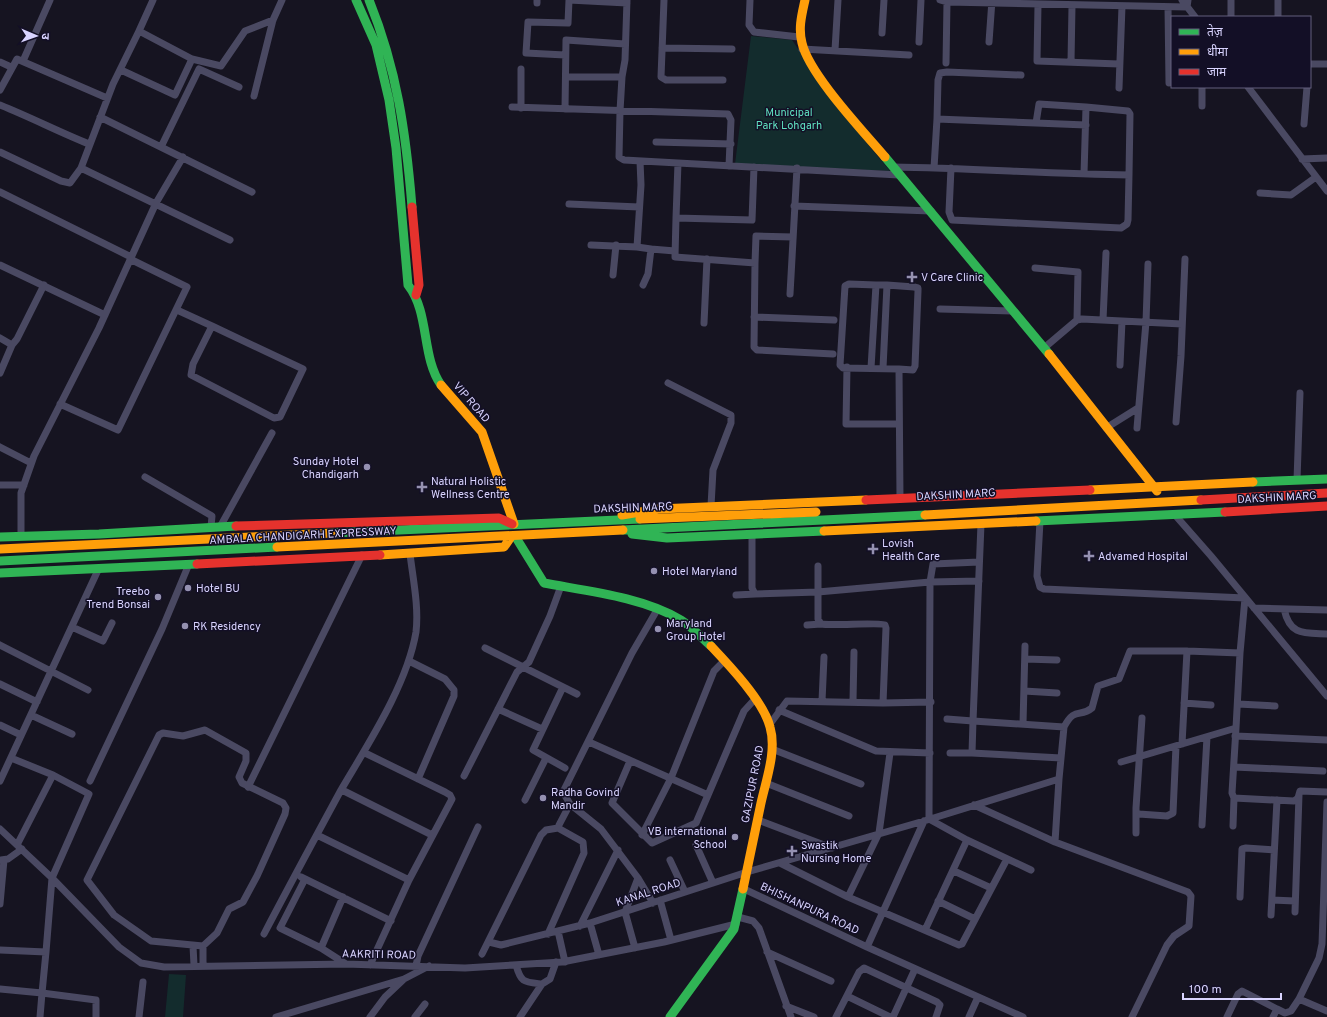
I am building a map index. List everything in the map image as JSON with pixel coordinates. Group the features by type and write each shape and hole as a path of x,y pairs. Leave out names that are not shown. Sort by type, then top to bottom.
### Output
{"main road":[{"path":"356,0 376,45 388,93 396,148 408,285 416,295"},
{"path":"369,0 384,34 400,99 419,284 416,295"},
{"path":"805,0 800,18 799,37 802,49 838,101 1044,348 1155,488 1175,516"},
{"path":"363,16 373,9"},
{"name":"VIP ROAD","path":"416,295 431,365 440,384 482,432 514,524"},
{"path":"587,521 658,509 1155,488 1327,478"},
{"name":"DAKSHIN MARG","path":"587,521 930,512 1327,484"},
{"path":"606,532 930,512 1327,493"},
{"name":"DAKSHIN MARG","path":"606,532 667,538 1175,516 1327,506"},
{"path":"0,537 215,527 499,518 514,524"},
{"name":"AMBALA CHANDIGARH EXPRESSWAY","path":"0,549 587,521"},
{"name":"AMBALA CHANDIGARH EXPRESSWAY","path":"0,561 606,532"},
{"path":"0,572 410,554 504,547 513,536"},
{"name":"GAZIPUR ROAD","path":"513,536 544,583 637,603 681,620 724,660 755,699 770,724 772,749 744,889 734,930 670,1017"}],"street":[{"path":"23,61 50,0"},
{"path":"0,152 70,184 81,168 107,98 153,0"},
{"path":"254,96 273,20 282,0"},
{"path":"565,55 526,53 528,22 568,23 568,0 627,1 620,111 619,157 624,160 797,168 899,175"},
{"path":"664,0 661,77 666,80 723,80"},
{"path":"750,0 749,25 754,32 799,37"},
{"path":"835,50 838,0"},
{"path":"882,33 884,0"},
{"path":"919,42 921,0"},
{"path":"1182,0 1188,3 1194,16"},
{"path":"1231,0 1231,16"},
{"path":"1278,0 1278,16"},
{"path":"946,64 944,1 1072,6 1168,7 1188,3"},
{"path":"990,42 992,2"},
{"path":"1043,4 1037,61 1119,64"},
{"path":"1071,62 1072,6"},
{"path":"1119,88 1122,6"},
{"path":"1168,7 1169,83"},
{"path":"139,31 192,59 221,66 245,31 273,20"},
{"path":"565,109 566,40 625,44"},
{"path":"662,48 732,49"},
{"path":"802,49 909,55"},
{"path":"0,90 17,58 107,98"},
{"path":"121,70 175,96 192,59"},
{"path":"0,62 11,67"},
{"path":"1311,64 1327,64"},
{"path":"161,147 199,69 239,87"},
{"path":"521,69 521,108"},
{"path":"934,168 938,80 940,73 1021,75"},
{"path":"566,77 622,77"},
{"path":"1202,88 1202,106"},
{"path":"1249,88 1316,177 1325,186"},
{"path":"1304,124 1307,88"},
{"path":"951,168 949,212 952,220 1124,227 1127,224 1130,112 1118,109 1039,104 1036,123"},
{"path":"0,105 41,121 56,130 89,144"},
{"path":"512,107 728,114 731,120 729,166"},
{"path":"1084,174 1086,107"},
{"path":"100,117 252,192"},
{"path":"937,119 1086,125"},
{"path":"656,142 731,144"},
{"path":"21,536 21,493 31,464 105,315 156,203 183,158"},
{"path":"1302,159 1327,158"},
{"path":"637,247 641,184 640,161"},
{"path":"678,163 675,256 756,263"},
{"path":"676,218 752,220 754,167"},
{"path":"893,167 1129,175"},
{"path":"81,168 230,240"},
{"path":"790,294 797,168"},
{"path":"1260,193 1291,195 1316,177"},
{"path":"0,192 187,287 118,430 60,404"},
{"path":"569,204 639,207"},
{"path":"794,206 931,211"},
{"path":"793,238 756,236 754,344 757,350 833,354"},
{"path":"591,245 637,247 675,251"},
{"path":"613,275 616,246"},
{"path":"643,285 648,274 650,249"},
{"path":"1103,320 1106,253"},
{"path":"704,323 707,259"},
{"path":"1176,422 1185,259"},
{"path":"1137,428 1146,322 1148,264"},
{"path":"0,265 105,315"},
{"path":"1035,268 1078,272 1077,320"},
{"path":"849,284 887,285 918,288 915,366 913,370 840,367 845,286 849,284"},
{"path":"0,373 12,345 17,339 44,285"},
{"path":"871,368 876,285"},
{"path":"883,368 887,285"},
{"path":"940,309 1012,311"},
{"path":"177,310 212,326 303,369 280,417 274,418 191,374 193,364 212,326"},
{"path":"754,317 834,320"},
{"path":"1044,348 1077,320 1182,324"},
{"path":"1120,365 1122,321"},
{"path":"0,338 12,345"},
{"path":"847,368 846,424 899,424"},
{"path":"899,369 900,499"},
{"path":"668,383 731,415 731,423 712,470 711,506"},
{"path":"1297,480 1300,393"},
{"path":"1106,428 1138,408"},
{"path":"215,527 272,433"},
{"path":"0,447 31,464"},
{"path":"145,477 212,516 215,527"},
{"path":"0,485 24,485"},
{"path":"1175,516 1327,696"},
{"path":"1040,521 1037,576 1040,587 1044,589 1245,598"},
{"path":"972,753 981,524"},
{"path":"752,534 752,588 755,594"},
{"path":"264,934 316,835 364,753 409,661 416,631 415,592 410,554"},
{"path":"248,787 362,555"},
{"path":"867,947 926,820 930,753 930,582 932,564 979,562"},
{"path":"90,781 162,629 189,564"},
{"path":"818,566 818,619 821,624"},
{"path":"1,776 22,735 99,568"},
{"path":"736,594 818,592 930,582 978,581"},
{"path":"464,776 517,672 529,662 550,616 561,586"},
{"path":"1233,826 1234,798 1232,793 1235,736 1245,598"},
{"path":"1254,608 1327,610"},
{"path":"1284,609 1289,624 1297,631 1327,634"},
{"path":"653,903 638,878 601,829 570,804 563,792 632,653 657,610"},
{"path":"72,627 103,641 112,622"},
{"path":"807,625 821,624 855,626 879,623 884,625 886,628 883,703"},
{"path":"0,645 88,690"},
{"path":"1023,724 1025,646"},
{"path":"485,648 577,694"},
{"path":"1055,842 1064,727 1072,715 1092,708 1098,686 1119,679 1130,652 1187,651 1240,653"},
{"path":"1136,812 1143,815 1168,816 1173,813 1184,703 1187,651"},
{"path":"853,701 854,652"},
{"path":"822,701 824,657"},
{"path":"1025,659 1057,660"},
{"path":"642,835 671,778 714,671 724,660"},
{"path":"409,661 444,679 454,690 454,696 418,779"},
{"path":"0,684 37,702"},
{"path":"563,687 533,750 565,768"},
{"path":"1024,691 1057,693"},
{"path":"630,761 612,803 642,835 652,843 696,823 744,711 755,699"},
{"path":"770,724 787,700 883,703 931,702"},
{"path":"1184,703 1211,705"},
{"path":"1238,704 1275,706"},
{"path":"498,709 542,729"},
{"path":"779,710 869,749 890,753 930,753"},
{"path":"31,715 72,734"},
{"path":"1136,833 1142,718"},
{"path":"947,719 1064,727"},
{"path":"0,725 22,735"},
{"path":"1121,762 1236,728"},
{"path":"205,730 246,753 246,761 239,777 242,783 283,802 286,808 285,814 257,876 243,902 229,909 217,933 203,946 151,942 114,915 87,880 158,735 164,733 183,736 205,730"},
{"path":"1202,825 1207,736"},
{"path":"1235,736 1327,740"},
{"path":"588,742 708,795"},
{"path":"772,749 861,784"},
{"path":"364,753 445,792 450,795 452,799 409,880 370,965"},
{"path":"848,897 879,833 890,753"},
{"path":"950,753 1061,758"},
{"path":"11,758 53,775 89,794 52,878 40,1017"},
{"path":"526,800 546,758"},
{"path":"1234,767 1323,771"},
{"path":"0,904 2,860 19,847 53,775"},
{"name":"KANAL ROAD","path":"489,942 501,945 580,926 747,872 926,820 1059,779"},
{"path":"766,783 849,816"},
{"path":"342,790 432,835"},
{"path":"1234,798 1296,800 1299,793 1302,791 1327,792"},
{"path":"1295,912 1299,793"},
{"path":"1271,915 1277,800"},
{"path":"1227,1017 1238,994 1242,991 1277,1009 1289,1012 1299,999 1321,952 1325,891 1327,802"},
{"path":"558,828 570,804"},
{"path":"974,805 1055,842 1188,892 1191,896 1189,926 1171,939 1167,945 1132,1017"},
{"path":"758,820 832,848"},
{"path":"926,820 1031,870"},
{"path":"416,966 418,956 478,827"},
{"path":"482,954 543,832 558,828 581,841 584,853 554,933 564,962"},
{"name":"AAKRITI ROAD","path":"0,829 52,878 119,947 141,963 164,967 194,965 346,964 465,968 564,962 671,940 737,920"},
{"path":"316,835 409,880"},
{"path":"925,930 954,871 967,840"},
{"path":"696,845 713,883"},
{"path":"1240,897 1242,850 1246,848 1274,850"},
{"path":"580,926 618,850"},
{"path":"780,862 882,913 925,930 959,946 962,944 1007,859"},
{"path":"670,860 685,892"},
{"path":"954,871 991,888"},
{"path":"295,874 391,921"},
{"path":"635,948 625,912 638,878"},
{"path":"305,879 280,928 321,948 346,964"},
{"name":"BHISHANPURA ROAD","path":"744,889 867,947 1023,1017"},
{"path":"321,948 343,898"},
{"path":"660,900 671,940"},
{"path":"1272,900 1295,901"},
{"path":"938,901 975,919"},
{"path":"737,920 748,918 756,924 791,1017"},
{"path":"590,923 599,955"},
{"path":"193,946 194,965"},
{"path":"203,946 203,965"},
{"path":"0,950 46,952"},
{"path":"767,952 831,981"},
{"path":"520,1017 542,984 550,979 556,962"},
{"path":"516,965 520,979 524,982 542,984"},
{"path":"276,1017 404,979 429,966"},
{"path":"836,1017 859,972 864,968 937,1002 940,1005 936,1017"},
{"path":"893,1017 915,969"},
{"path":"370,1017 385,996 404,979"},
{"path":"139,1017 143,982"},
{"path":"0,990 42,993 96,1000 96,1017"},
{"path":"847,996 890,1017"},
{"path":"969,1017 978,997"},
{"path":"1299,999 1327,1011"},
{"path":"415,1017 425,1004"},
{"path":"786,1006 814,1017"},
{"path":"1272,1017 1277,1009"}],"green space":[{"name":"Municipal Park Lohgarh","path":"751,36 792,40 842,113 890,171 735,164"},
{"path":"169,974 186,975 183,1017 165,1017"}],"traffic: fast":[{"path":"356,0 376,45 389,100 396,148 408,285 420,308 430,361 441,385"},
{"path":"369,0 387,51 399,102 407,153 412,207"},
{"path":"885,157 1049,354"},
{"path":"1253,482 1327,479"},
{"path":"1036,521 1225,512"},
{"path":"623,530 925,515"},
{"path":"333,533 640,519"},
{"path":"0,537 99,534 236,526"},
{"path":"632,534 667,538 824,531"},
{"path":"515,536 544,583 632,600 666,612 681,620 693,629 711,646"},
{"path":"0,561 277,547"},
{"path":"0,573 197,564"},
{"path":"670,1017 734,929 743,889"}],"traffic: slow":[{"path":"805,0 800,32 807,56 838,102 885,157"},
{"path":"1049,354 1157,491"},
{"path":"441,385 482,432 514,524"},
{"path":"1090,490 1253,482"},
{"path":"622,515 658,509 866,500"},
{"path":"925,515 1201,500"},
{"path":"640,519 816,512"},
{"path":"824,531 1036,521"},
{"path":"277,547 623,530"},
{"path":"0,549 333,533"},
{"path":"380,555 504,547 511,537"},
{"path":"711,646 736,673 761,706 770,727 772,736 772,756 743,889"}],"traffic: jam":[{"path":"412,207 419,285 416,295"},
{"path":"866,500 1090,490"},
{"path":"1201,500 1327,493"},
{"path":"1225,512 1327,506"},
{"path":"236,526 499,518 512,524"},
{"path":"197,564 380,555"}],"place":[{"name":"V Care Clinic","path":"912,277"},
{"name":"Sunday Hotel Chandigarh","path":"367,467"},
{"name":"Natural Holistic Wellness Centre","path":"422,487"},
{"name":"Lovish Health Care","path":"873,549"},
{"name":"Advamed Hospital","path":"1089,556"},
{"name":"Hotel Maryland","path":"654,571"},
{"name":"Hotel BU","path":"188,588"},
{"name":"Treebo Trend Bonsai","path":"158,597"},
{"name":"RK Residency","path":"185,626"},
{"name":"Maryland Group Hotel","path":"658,629"},
{"name":"Radha Govind Mandir","path":"543,798"},
{"name":"VB international School","path":"735,837"},
{"name":"Swastik Nursing Home","path":"792,851"}]}
